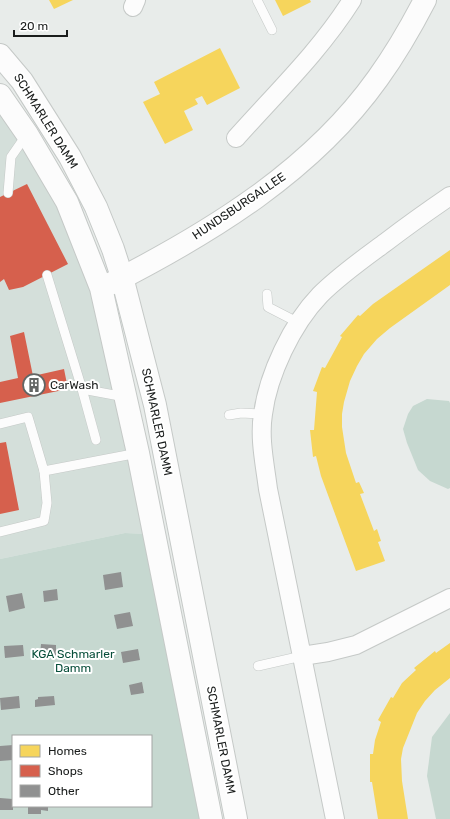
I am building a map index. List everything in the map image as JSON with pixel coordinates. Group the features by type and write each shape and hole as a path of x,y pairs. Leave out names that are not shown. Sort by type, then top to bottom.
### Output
{"street":[{"path":"236,138 320,45 337,24 352,0"},
{"name":"HUNDSBURGALLEE","path":"101,288 192,238 245,204 288,173 322,142 350,112 378,78 406,36 425,0"},
{"name":"SCHMARLER DAMM","path":"0,55 22,81 70,157 96,207 113,249 122,277 155,405 236,819"},
{"name":"SCHMARLER DAMM","path":"0,95 27,134 67,202 101,288 138,453 211,819"},
{"path":"335,819 268,489 262,414 272,374 299,322 319,296 339,277 450,196"},
{"path":"302,656 328,652 356,645 450,598"}],"lane":[{"path":"257,0 272,30"},
{"path":"8,193 11,157 27,134"},
{"path":"47,275 96,440"},
{"path":"267,294 268,307 299,322"},
{"path":"82,389 126,397"},
{"path":"229,415 241,413 262,414"},
{"path":"0,424 28,417 44,471 47,503 44,521 0,532"},
{"path":"44,471 138,453"},
{"path":"258,666 302,656"}],"shaded area":[{"path":"0,110 45,179 69,230 92,290 146,534 125,533 0,559"}],"green space":[{"path":"427,399 449,401 450,403 450,488 448,489 430,481 418,470 403,429 408,414 413,406"},
{"name":"KGA Schmarler Damm","path":"125,533 146,534 202,819 0,819 0,559"},
{"path":"450,713 450,819 436,819 427,776 432,737"}],"building: Homes":[{"path":"49,0 73,0 54,9"},
{"path":"275,0 310,0 311,2 283,16"},
{"path":"220,48 240,88 207,105 202,96 195,99 198,104 184,111 193,130 165,144 143,102 160,94 154,82"},
{"path":"450,250 450,285 377,339 364,354 350,381 342,414 342,427 346,453 356,483 359,482 364,493 360,494 374,531 377,529 381,541 378,542 385,561 356,571 321,476 316,456 313,457 310,430 314,430 317,392 313,391 322,367 325,368 342,337 340,336 358,315 360,316 373,304"},
{"path":"450,643 450,678 435,690 425,701 417,713 403,748 401,759 402,781 408,819 378,819 372,782 370,782 370,754 373,754 375,740 381,722 378,720 391,697 393,698 402,683 416,670 414,668 435,651 436,653"}],"building: Shops":[{"path":"27,184 68,264 23,287 9,290 4,279 0,282 0,197"},
{"name":"CarWash","path":"24,332 33,376 64,369 68,389 0,403 0,382 18,378 10,336"},
{"path":"6,442 19,510 0,514 0,443"}],"building: Other":[{"path":"121,572 123,587 105,590 103,575"},
{"path":"57,589 58,600 44,602 43,591"},
{"path":"22,593 25,608 9,612 6,596"},
{"path":"130,612 133,626 117,629 114,615"},
{"path":"41,644 56,645 56,656 40,655"},
{"path":"23,645 24,656 5,658 4,646"},
{"path":"138,649 140,660 123,663 121,652"},
{"path":"142,682 144,693 131,695 129,685"},
{"path":"19,696 20,708 1,710 0,698"},
{"path":"54,696 55,705 35,707 35,700 38,699 38,697"},
{"path":"12,745 12,760 0,761 0,746"},
{"path":"0,798 12,799 13,810 0,810"},
{"path":"28,807 48,807 48,811 41,810 41,814 28,814"}],"place":[{"name":"CarWash","path":"34,385"}]}
